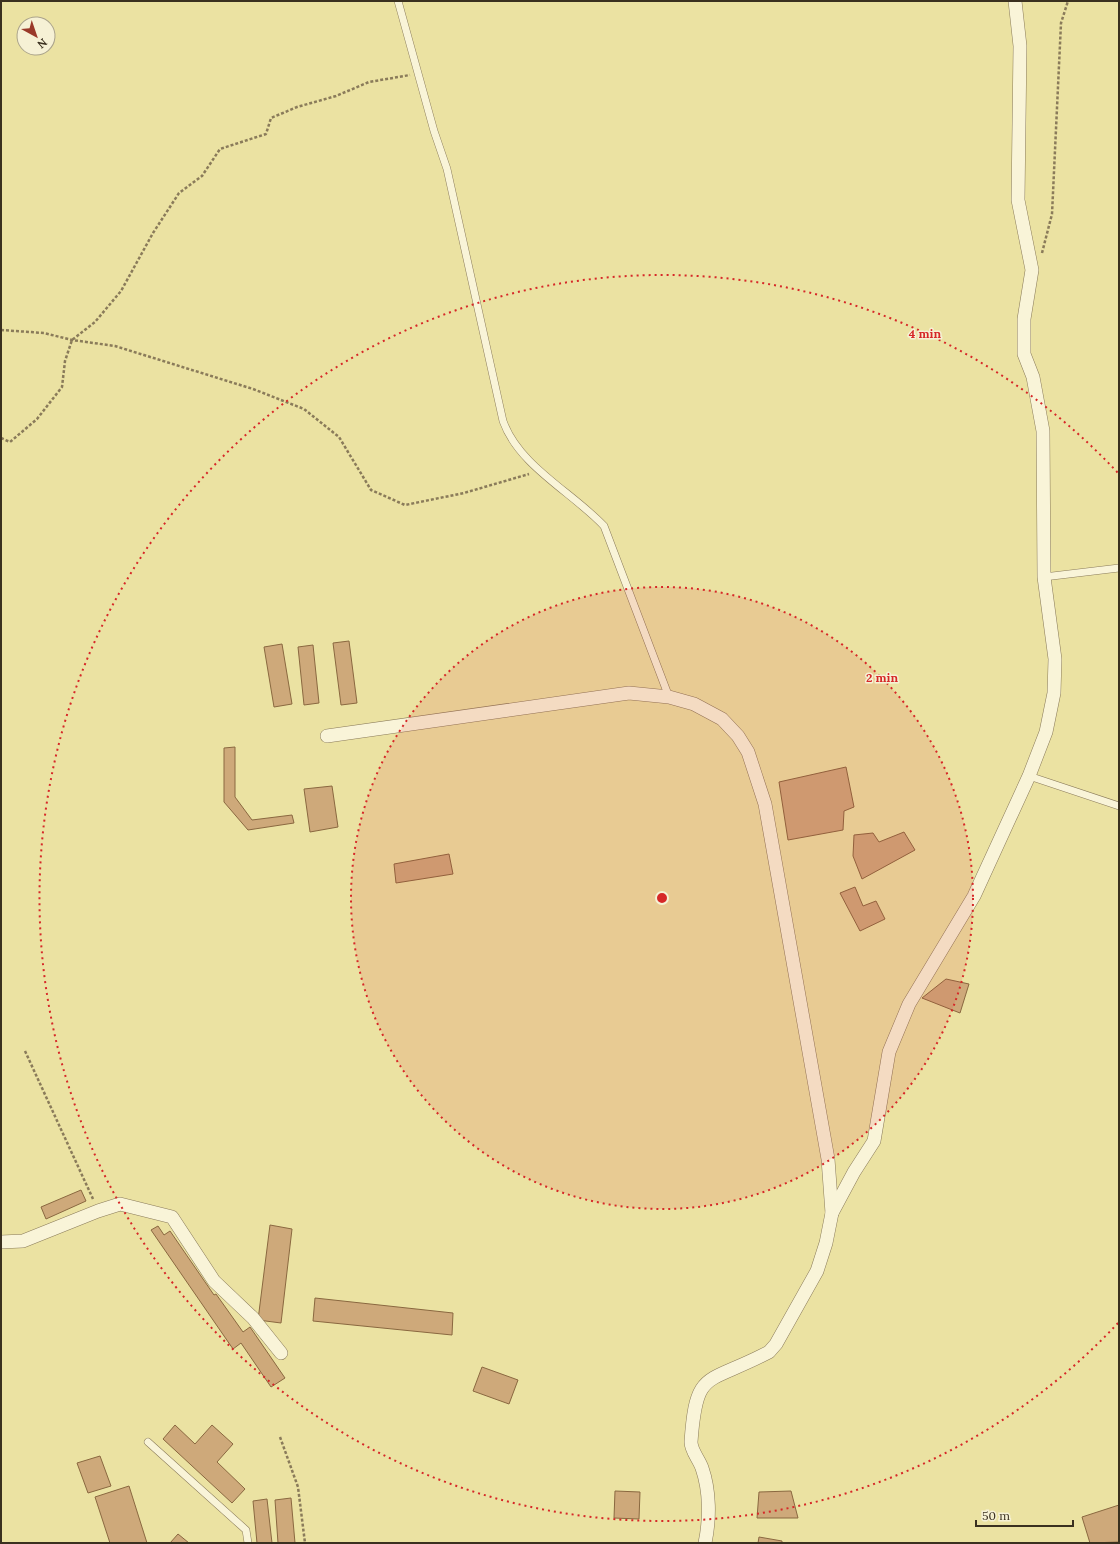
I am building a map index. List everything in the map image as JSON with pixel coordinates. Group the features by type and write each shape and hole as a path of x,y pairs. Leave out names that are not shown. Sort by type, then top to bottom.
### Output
{"street":[{"path":"832,1213 854,1172 874,1141 889,1052 909,1004 974,896 1029,776 1046,732 1054,693 1055,659 1044,577 1044,432 1033,377 1024,354 1024,319 1032,270 1018,200 1020,46 1015,1"},
{"path":"327,736 629,693 669,697 694,704 722,719 738,736 748,752 765,804 828,1160 832,1213 826,1243 817,1271 776,1344 769,1352 712,1378 703,1385 696,1400 691,1442 702,1467 706,1486 708,1514 705,1543"},
{"path":"1,1242 22,1241 98,1211 120,1204 172,1217 214,1281 254,1318 281,1353"}],"lane":[{"path":"398,1 447,170 502,421 508,436 522,454 591,512 604,526 669,697"},
{"path":"1044,577 1119,568"},
{"path":"1029,776 1119,806"},
{"path":"148,1442 246,1530 248,1543"}],"path":[{"path":"1040,259 1052,214 1061,23 1068,1"},
{"path":"1,438 10,442 38,419 62,387 65,361 72,340 95,322 121,291 153,233 179,193 202,176 220,149 266,134 271,118 297,107 336,96 369,82 418,74"},
{"path":"1,330 44,333 72,340 115,346 253,389 304,409 339,437 371,490 406,505 464,493 541,471"},
{"path":"25,1051 98,1211"},
{"path":"280,1437 298,1488 305,1543"}],"sand":[{"path":"1,1 1119,1 1119,1543 1,1543"}],"building":[{"path":"349,641 357,703 341,705 333,643"},
{"path":"282,644 292,704 274,707 264,647"},
{"path":"313,645 319,703 304,705 298,647"},
{"path":"235,747 235,797 252,820 292,815 294,823 248,830 224,802 224,748"},
{"path":"846,767 854,807 844,811 843,830 788,840 779,782"},
{"path":"332,786 338,827 310,832 304,789"},
{"path":"904,832 915,850 862,879 853,856 854,835 873,833 879,842"},
{"path":"449,854 453,874 396,883 394,864"},
{"path":"855,887 863,906 876,901 885,919 860,931 840,893"},
{"path":"946,979 969,984 960,1013 922,998"},
{"path":"81,1190 86,1201 46,1219 41,1207"},
{"path":"270,1225 292,1229 281,1323 258,1320"},
{"path":"158,1226 164,1235 170,1231 214,1295 216,1294 243,1332 250,1327 285,1378 271,1387 241,1343 233,1349 151,1230"},
{"path":"315,1298 453,1313 452,1335 313,1321"},
{"path":"482,1367 518,1380 509,1404 473,1391"},
{"path":"175,1425 195,1444 212,1425 233,1444 217,1462 245,1489 232,1503 163,1439"},
{"path":"100,1456 111,1486 88,1493 77,1463"},
{"path":"129,1486 147,1543 110,1543 95,1497"},
{"path":"615,1491 640,1492 639,1519 614,1518"},
{"path":"791,1491 798,1518 757,1518 759,1492"},
{"path":"291,1498 295,1543 278,1543 275,1500"},
{"path":"267,1499 272,1543 257,1543 253,1501"},
{"path":"1119,1505 1119,1542 1090,1543 1082,1517"},
{"path":"178,1534 189,1543 170,1543"},
{"path":"759,1537 782,1541 782,1543 758,1543"}]}
